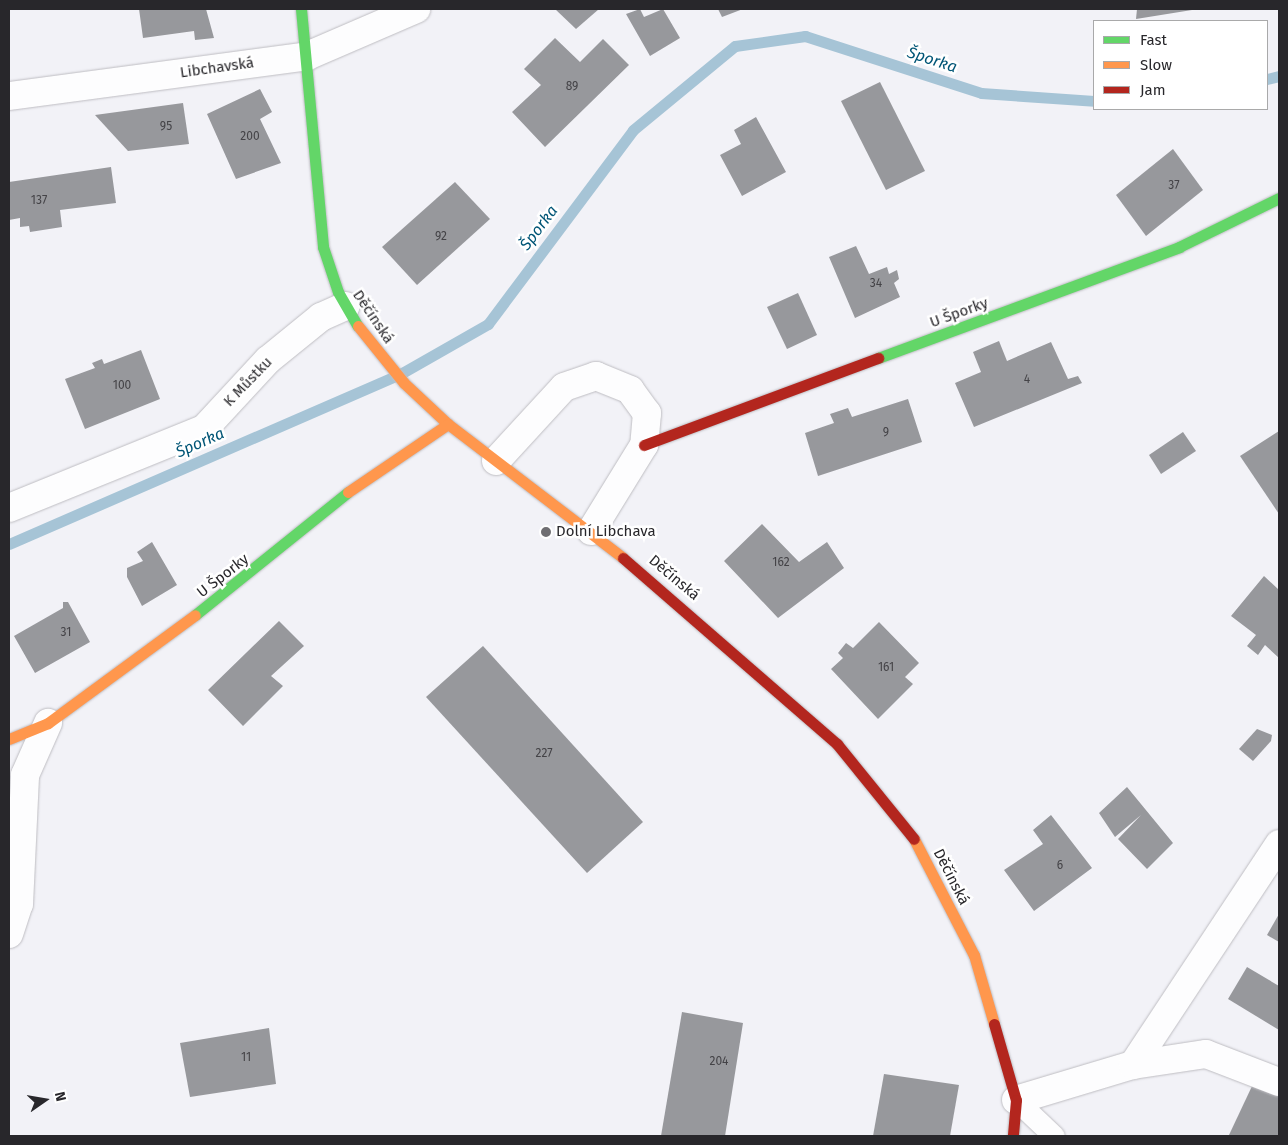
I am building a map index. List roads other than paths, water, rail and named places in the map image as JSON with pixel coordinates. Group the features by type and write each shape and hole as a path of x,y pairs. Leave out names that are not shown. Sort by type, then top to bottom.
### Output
{"main road":[{"name":"Děčínská","path":"301,9 307,56 323,246 346,306 372,347 425,404 448,424 591,531 658,584 838,744 916,842 974,955 1016,1100 1013,1136"},
{"name":"U Šporky","path":"644,444 1179,248 1279,198"},
{"name":"U Šporky","path":"9,739 48,722 144,656 348,492 448,424"}],"street":[{"name":"Libchavská","path":"9,96 307,56 416,9"},
{"name":"K Můstku","path":"9,508 204,429 268,360 321,317 346,306"},
{"path":"496,461 564,388 596,376 630,390 646,413 644,444 591,531"},
{"path":"9,934 19,904 26,774 48,722"},
{"path":"1132,1065 1279,844"},
{"path":"1016,1100 1132,1065 1206,1054 1279,1082"}],"lane":[{"path":"1016,1100 1054,1136"}],"waterway":[{"name":"Šporka","path":"9,544 402,373 488,324 633,130 735,46 805,36 981,93 1093,101"},
{"name":"Šporka","path":"1268,79 1279,76"}],"place":[{"name":"Dolní Libchava","path":"546,532"}]}
